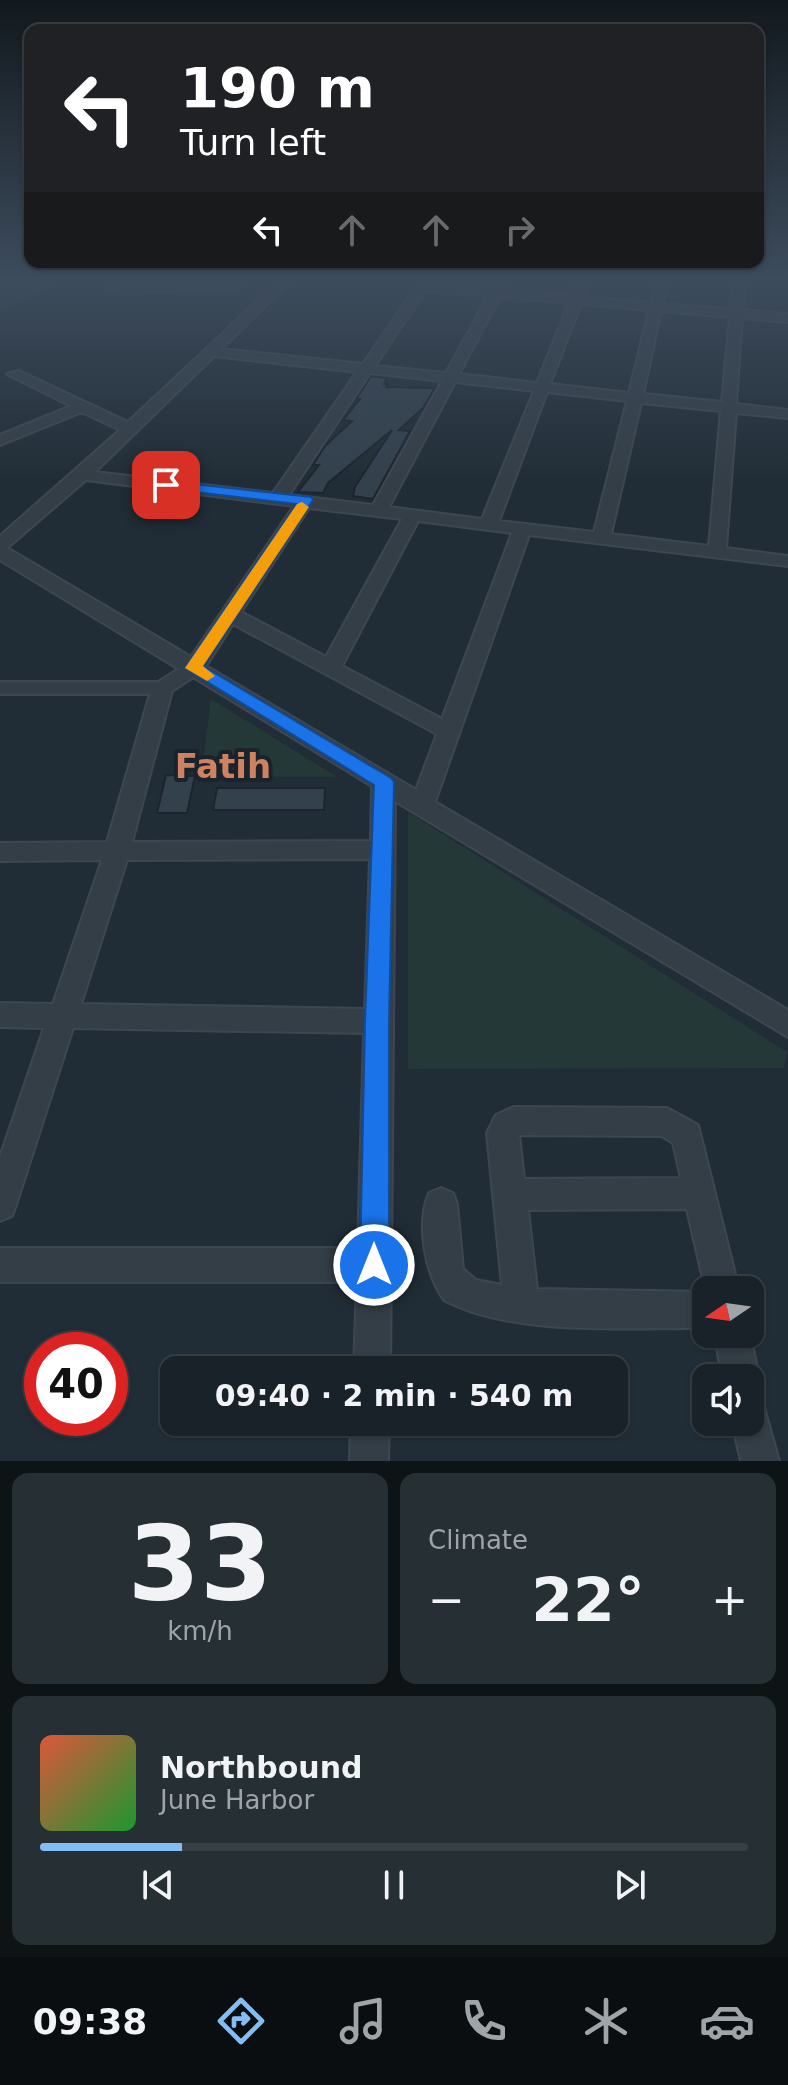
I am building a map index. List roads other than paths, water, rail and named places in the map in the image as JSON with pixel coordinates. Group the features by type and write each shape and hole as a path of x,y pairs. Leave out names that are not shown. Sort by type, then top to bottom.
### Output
{"street":[{"path":"0,545 82,475 217,346"},
{"path":"279,497 382,346"},
{"path":"380,509 469,346"},
{"path":"489,523 558,346"},
{"path":"602,537 646,346"},
{"path":"717,552 733,346"},
{"path":"211,352 788,414"},
{"path":"14,374 130,429"},
{"path":"0,440 82,407"},
{"path":"82,475 788,561"},
{"path":"0,688 162,688 194,668 306,500"},
{"path":"330,668 413,514"},
{"path":"422,805 523,527"},
{"path":"0,552 788,1025"},
{"path":"230,614 449,732"},
{"path":"0,1205 117,852 162,688"},
{"path":"372,1356 384,782"},
{"path":"0,852 383,850"},
{"path":"0,1015 377,1021"},
{"path":"522,1306 503,1133 507,1125 514,1121 673,1124 687,1135 719,1276"},
{"path":"510,1195 700,1193"},
{"path":"441,1204 446,1271 456,1289 473,1299 522,1306 692,1310"},
{"path":"1,1267 374,1265"},
{"path":"369,1461 370,1436"},
{"path":"754,1436 760,1461"}],"district":[{"name":"Fatih","path":"223,766"}]}
